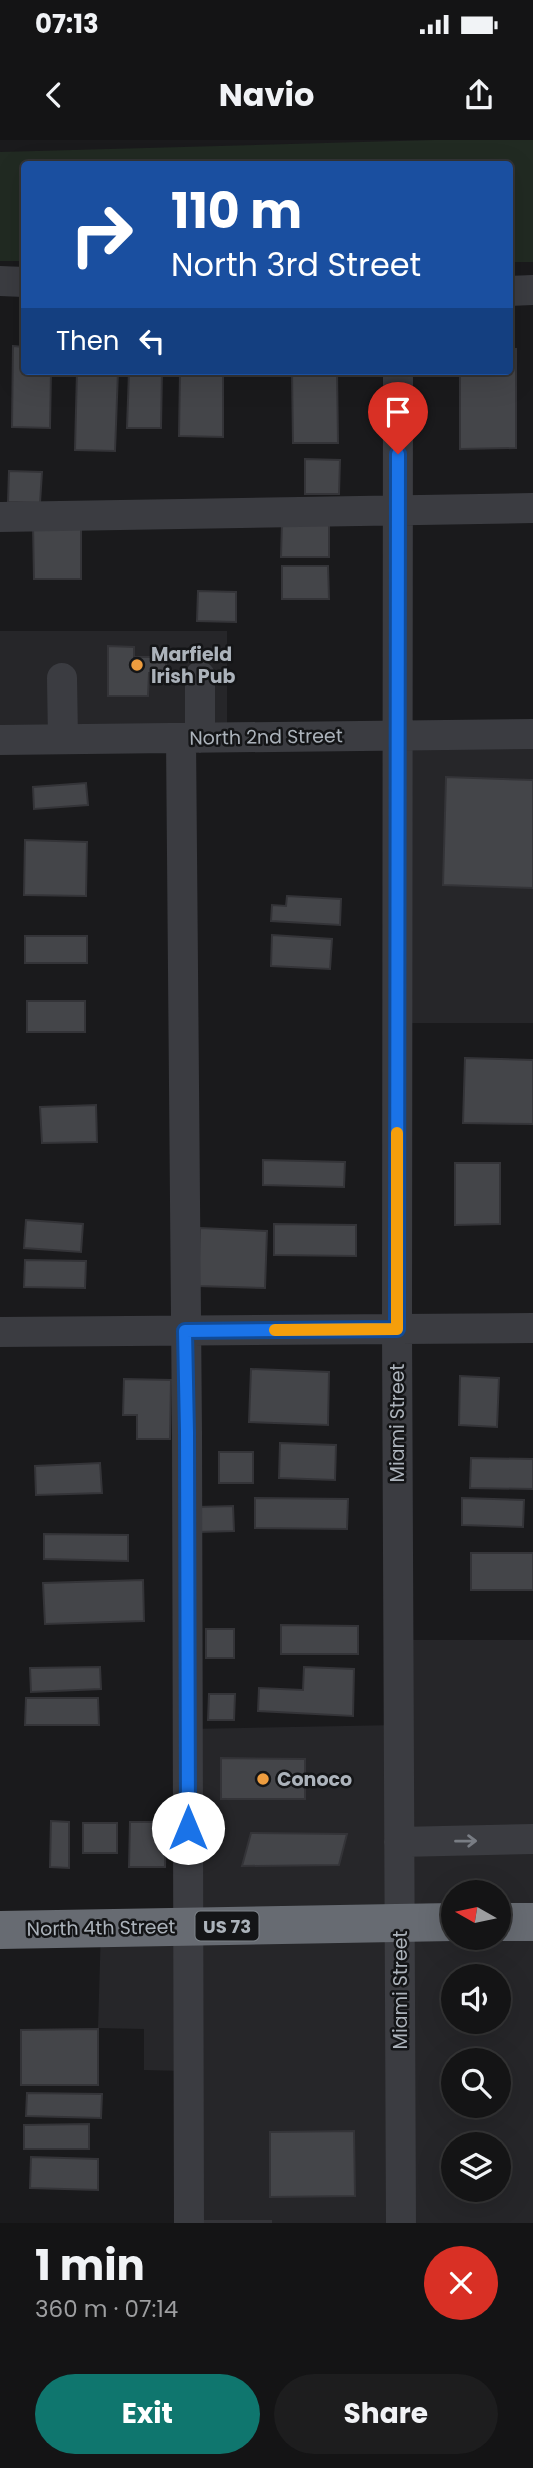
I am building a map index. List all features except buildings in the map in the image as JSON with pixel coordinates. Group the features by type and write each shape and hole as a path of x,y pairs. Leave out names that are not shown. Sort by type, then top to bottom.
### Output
{"highway":[{"path":"511,1922 533,1922"},
{"name":"North 4th Street","path":"0,1930 441,1923"}],"street":[{"path":"0,281 21,282"},
{"path":"513,290 533,290"},
{"name":"Miami Street","path":"398,375 397,1329 401,2223"},
{"path":"0,517 533,508"},
{"path":"189,2223 185,1331 191,738 200,676"},
{"path":"62,678 63,739"},
{"name":"North 2nd Street","path":"0,740 533,734"},
{"path":"0,1332 533,1328"},
{"path":"399,1842 533,1839"}],"shaded area":[{"path":"434,140 533,140 533,262 513,262 513,161 21,161 21,261 0,261 0,152"},
{"path":"0,631 227,631 227,737 0,740"},
{"path":"533,734 533,1023 397,1023 397,735"},
{"path":"398,1640 533,1640 533,2223 183,2223 183,2071 144,2070 144,2029 98,2028 101,1928 188,1927 188,1729 398,1725"}],"slow traffic":[{"path":"275,1330 397,1329 397,1133"}],"place":[{"name":"Marfield Irish Pub","path":"137,665"},
{"name":"Conoco","path":"263,1779"}],"route":[{"path":"188,1828 185,1331 397,1329 398,454"}]}
